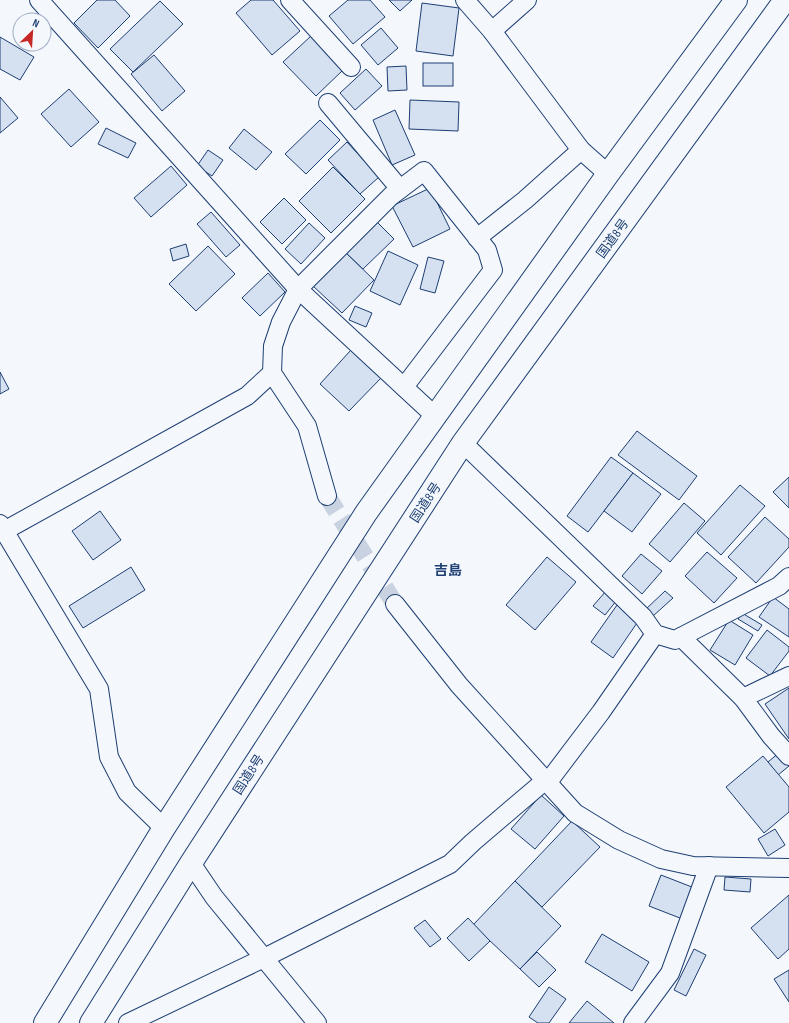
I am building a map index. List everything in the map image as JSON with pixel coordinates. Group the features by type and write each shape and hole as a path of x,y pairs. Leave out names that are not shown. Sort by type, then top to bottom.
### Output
{"highway":[{"path":"45,1023 164,828 366,513 608,174 736,0"},
{"name":"国道8号","path":"91,1023 190,862 463,443 785,0"}],"street":[{"path":"39,0 298,288 435,416"},
{"path":"290,0 351,67"},
{"path":"465,0 492,31 581,150 608,174"},
{"path":"492,31 527,0"},
{"path":"328,103 400,189"},
{"path":"477,238 525,200 581,150"},
{"path":"327,496 307,426 272,373 273,346 281,322 298,288 391,196 424,171 487,250 493,270 404,387"},
{"path":"164,828 127,792 109,757 99,689 2,528 247,396 272,373"},
{"path":"463,443 644,617 655,634 674,640 779,586 789,578"},
{"path":"395,604 459,685 575,813 619,840 661,859 693,866 789,868"},
{"path":"128,1023 264,958 450,864 473,842 541,784 548,782 601,712 655,634"},
{"path":"680,637 743,698 771,736 789,756"},
{"path":"743,698 789,676"},
{"path":"190,862 214,897 317,1023"},
{"path":"632,1023 670,973 710,866"}],"building":[{"path":"97,0 115,0 130,16 98,48 74,23"},
{"path":"251,0 273,0 300,31 272,55 236,13"},
{"path":"348,0 370,0 385,17 353,44 329,16"},
{"path":"389,0 412,0 400,11"},
{"path":"160,1 183,24 133,72 110,49"},
{"path":"422,3 459,8 453,56 416,51"},
{"path":"381,28 398,48 378,65 361,45"},
{"path":"311,36 343,70 316,96 283,62"},
{"path":"0,37 12,44 12,52 26,52 34,57 20,80 0,69"},
{"path":"154,55 185,91 162,111 131,74"},
{"path":"423,63 453,63 453,86 423,86"},
{"path":"406,66 407,90 388,91 387,67"},
{"path":"366,69 382,86 355,110 340,93"},
{"path":"69,89 99,122 71,147 41,114"},
{"path":"0,97 18,118 0,133"},
{"path":"410,100 459,102 458,131 409,129"},
{"path":"395,110 415,155 392,165 373,120"},
{"path":"320,120 340,140 306,174 285,154"},
{"path":"106,128 136,143 128,158 98,144"},
{"path":"244,129 272,152 256,170 229,148"},
{"path":"347,142 379,177 360,194 328,160"},
{"path":"208,150 223,160 212,176 197,166"},
{"path":"171,166 187,185 151,217 134,198"},
{"path":"333,167 365,199 331,233 299,201"},
{"path":"430,188 450,229 413,247 392,206"},
{"path":"284,198 306,220 282,244 260,222"},
{"path":"211,212 240,245 226,257 197,224"},
{"path":"376,221 394,239 363,269 345,252"},
{"path":"309,223 325,238 301,264 285,249"},
{"path":"186,244 189,256 173,261 170,249"},
{"path":"208,246 235,274 196,311 169,284"},
{"path":"388,251 418,265 400,305 370,291"},
{"path":"345,252 374,280 342,313 313,286"},
{"path":"428,257 444,261 435,293 420,289"},
{"path":"268,273 285,292 260,316 242,298"},
{"path":"355,306 372,313 366,327 349,320"},
{"path":"351,350 381,378 349,411 320,384"},
{"path":"0,372 9,389 0,394"},
{"path":"637,431 697,476 679,500 618,455"},
{"path":"611,457 633,473 588,532 567,516"},
{"path":"633,473 661,494 632,532 604,511"},
{"path":"789,477 789,508 773,492"},
{"path":"740,485 765,506 721,555 697,533"},
{"path":"684,503 705,521 670,562 649,544"},
{"path":"100,511 121,540 93,560 72,531"},
{"path":"765,517 789,539 789,547 756,583 728,557"},
{"path":"707,552 737,578 714,603 685,576"},
{"path":"641,554 662,571 642,594 622,576"},
{"path":"547,557 576,582 535,630 506,605"},
{"path":"131,567 145,590 83,628 69,606"},
{"path":"606,591 617,600 605,615 593,606"},
{"path":"665,591 673,598 653,616 646,609"},
{"path":"773,597 789,609 789,637 759,617"},
{"path":"617,605 639,620 613,658 591,642"},
{"path":"742,613 762,625 758,631 738,619"},
{"path":"729,620 753,635 735,665 710,650"},
{"path":"767,630 789,647 789,651 770,676 746,658"},
{"path":"789,688 789,739 765,704"},
{"path":"780,752 789,766 778,775 768,762"},
{"path":"763,756 789,787 789,812 764,833 726,787"},
{"path":"541,795 564,816 535,849 511,829"},
{"path":"572,821 600,847 542,907 515,881"},
{"path":"775,829 785,845 768,856 758,839"},
{"path":"661,875 697,889 685,920 649,906"},
{"path":"725,877 751,879 750,892 724,890"},
{"path":"515,881 561,926 520,969 473,925"},
{"path":"789,895 789,949 778,959 751,928"},
{"path":"468,918 490,941 469,961 447,938"},
{"path":"425,920 441,939 430,947 414,928"},
{"path":"602,934 649,962 632,991 585,962"},
{"path":"694,949 706,955 686,996 674,990"},
{"path":"537,952 556,970 539,987 520,969"},
{"path":"789,970 789,1002 774,979"},
{"path":"549,987 566,999 549,1023 538,1023 529,1017"},
{"path":"587,1001 614,1023 569,1023"}],"tunnel":[{"path":"327,496 395,604"}],"district":[{"name":"吉島","path":"448,570"}]}
